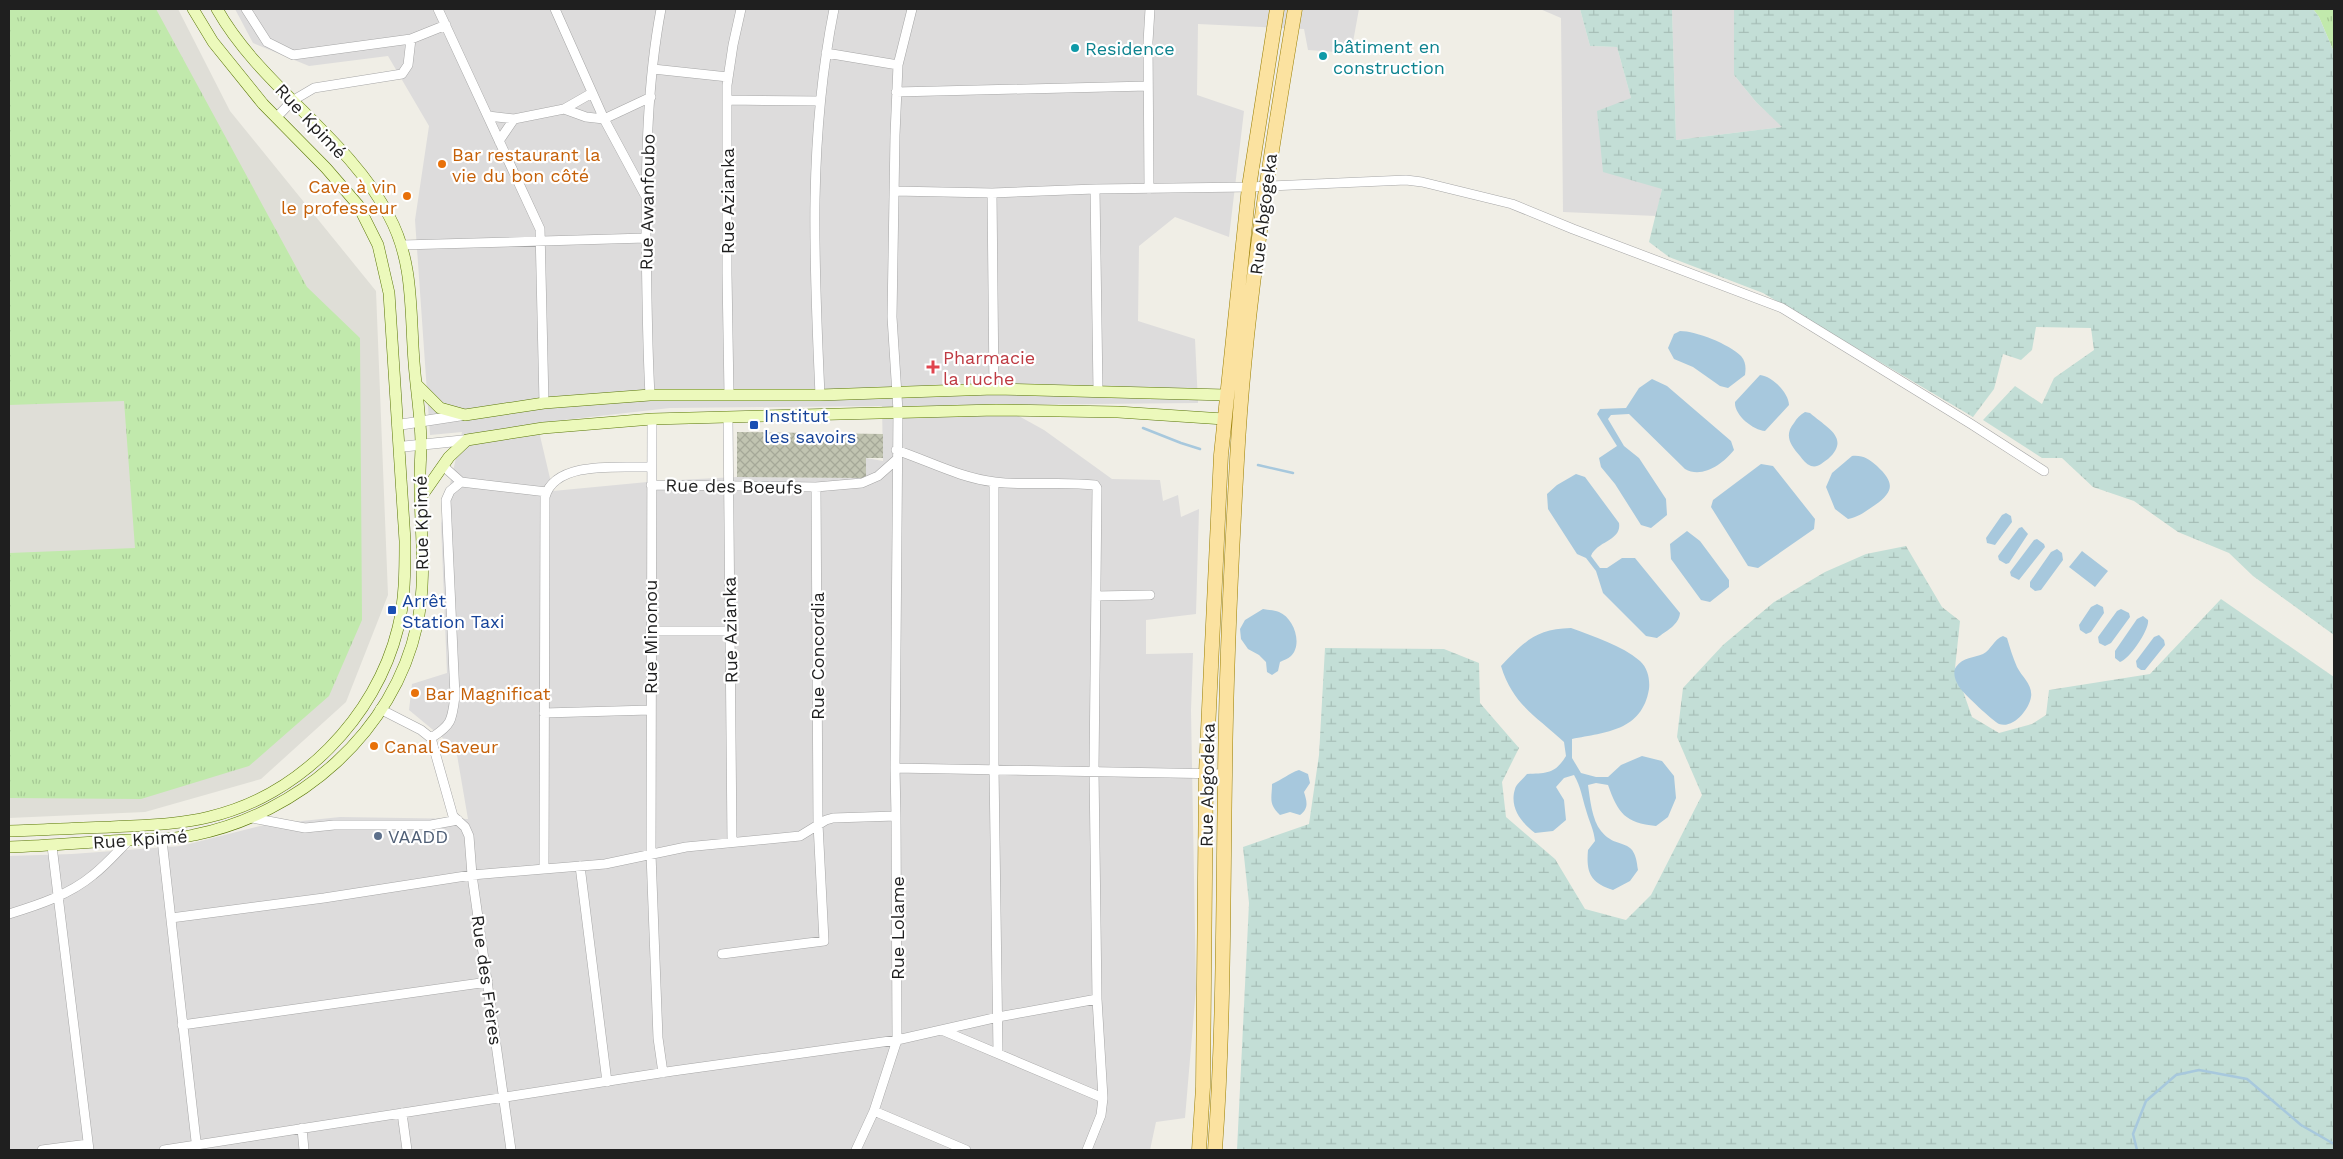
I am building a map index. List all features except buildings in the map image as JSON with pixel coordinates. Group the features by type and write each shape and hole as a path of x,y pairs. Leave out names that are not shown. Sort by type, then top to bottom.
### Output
{"main road":[{"name":"Rue Kpimé","path":"9,832 150,825 209,818 260,800 284,786 330,746 366,701 389,656 399,627 405,576 405,541 389,293 378,245 358,205 320,161 276,118 213,42 193,9"},
{"name":"Rue Kpimé","path":"9,847 52,846 129,840 162,840 197,835 252,818 302,790 337,763 358,740 380,709 410,651 418,624 421,589 421,445 410,283 402,245 390,217 372,189 337,147 292,101 233,34 217,9"},
{"name":"Rue Abgogeka","path":"1224,419 1249,187 1277,9"},
{"name":"Rue Abgogeka","path":"1240,421 1266,186 1295,9"},
{"path":"417,385 440,408 465,415 544,403 650,395 820,395 994,389 1226,394"},
{"path":"421,497 443,466 467,440 544,428 652,419 898,411 1118,412 1224,419"},
{"name":"Rue Abgodeka","path":"1199,1150 1203,1087 1206,773 1224,419"},
{"name":"Rue Abgodeka","path":"1214,1150 1223,986 1225,774 1240,421"}],"street":[{"path":"246,9 267,42 294,55 411,39 446,24"},
{"path":"438,9 538,220 542,240 544,403"},
{"path":"555,9 604,119 645,196"},
{"name":"Rue Awanfoubo","path":"650,395 646,316 645,196 653,69 661,9"},
{"name":"Rue Azianka","path":"729,395 726,274 727,100 728,77 741,9"},
{"path":"820,395 814,209 820,101 834,9"},
{"name":"Rue Lolame","path":"856,1150 874,1110 897,1040 895,768 896,455 898,411 892,317 896,92 898,64 912,9"},
{"path":"1149,189 1148,86 1150,9"},
{"path":"276,118 292,101 314,88 402,74 408,66 411,39"},
{"path":"826,53 898,64"},
{"path":"653,69 728,77"},
{"path":"896,92 1148,86"},
{"path":"488,116 514,119 564,109 592,93"},
{"path":"564,109 586,117 604,119 651,97"},
{"path":"727,100 820,101"},
{"path":"499,141 514,119"},
{"path":"894,191 992,193 1094,189 1249,187 1406,180 1422,182 1512,204 1782,308 1972,424 2044,471"},
{"path":"1094,189 1098,391"},
{"path":"992,193 994,389"},
{"path":"402,245 646,238"},
{"path":"1226,394 1242,396"},
{"path":"398,425 465,415"},
{"name":"Rue Azianka","path":"728,418 732,842"},
{"name":"Rue Minonou","path":"652,419 650,632 651,854 658,1038 662,1073"},
{"path":"1224,419 1240,421"},
{"path":"399,448 467,440"},
{"path":"896,455 958,474 994,482 1094,485 1097,493 1094,770 1097,999 1103,1098 1101,1115 1087,1150"},
{"name":"Rue des Boeufs","path":"651,485 816,488 871,480 896,455"},
{"path":"443,466 461,482 546,492"},
{"path":"544,868 546,492 558,478 571,472 651,467"},
{"path":"380,709 421,730 431,738 447,728 451,722 455,696 446,500 450,492 461,482"},
{"path":"994,482 994,768 998,1053"},
{"name":"Rue Concordia","path":"722,954 824,940 818,824 816,488"},
{"path":"1096,596 1150,595"},
{"path":"650,632 730,631"},
{"path":"544,713 650,710"},
{"name":"Rue des Frères","path":"431,738 456,818 469,836 472,875 511,1150"},
{"path":"895,768 994,768 1225,774"},
{"path":"170,918 324,898 472,875 605,864 651,854 732,842 800,836 818,824 838,818 896,816"},
{"path":"252,818 305,828 334,825 431,825 456,818"},
{"path":"9,914 57,897 93,875 129,840"},
{"path":"162,840 197,1148"},
{"path":"42,1150 88,1147 52,846"},
{"path":"580,866 607,1082"},
{"path":"182,1025 488,982"},
{"path":"164,1150 197,1148 302,1128 662,1073 897,1040 998,1017 1097,999"},
{"path":"944,1030 1103,1098"},
{"path":"874,1110 966,1150"},
{"path":"402,1113 407,1150"},
{"path":"302,1128 304,1150"}],"shaded area":[{"path":"9,9 178,9 230,111 376,291 388,595 346,702 261,779 145,812 9,818"},
{"path":"235,9 1359,9 1351,53 1308,50 1304,29 1198,24 1197,95 1244,111 1229,237 1175,217 1139,246 1138,321 1195,339 1198,403 999,405 1044,430 1112,479 1160,480 1163,501 1178,495 1181,517 1199,509 1196,614 1146,620 1146,654 1193,653 1191,710 1196,989 1185,1118 1156,1122 1150,1150 9,1150 9,856 72,854 181,846 264,825 340,817 468,819 456,749 409,710 412,684 447,673 441,523 462,432 430,435 415,220 429,126 388,56 309,66 253,43","holes":["882,406 883,461 866,458 866,478 737,477 658,481 553,491 537,423 670,408"]},
{"path":"1540,9 1580,9 1590,46 1617,47 1631,98 1662,189 1656,216 1563,212 1561,18"},
{"path":"1672,9 1734,9 1734,75 1756,102 1783,127 1676,140"},
{"path":"1680,331 1695,333 1712,339 1736,351 1744,361 1745,375 1728,388 1720,386 1693,367 1674,359 1668,348 1674,334"},
{"path":"1760,375 1770,378 1783,390 1789,405 1765,431 1755,428 1745,421 1738,412 1735,402"},
{"path":"1652,379 1667,386 1731,441 1734,450 1718,465 1705,471 1692,472 1685,469 1629,414 1611,415 1608,419 1624,446 1639,458 1666,499 1667,515 1651,528 1641,525 1615,484 1601,467 1599,458 1617,446 1597,414 1600,409 1626,408 1639,388"},
{"path":"1805,412 1810,413 1829,429 1837,439 1835,452 1820,465 1816,466 1811,466 1805,462 1793,448 1789,436 1791,427 1797,418"},
{"path":"737,432 883,434 883,458 866,458 866,478 737,477"},
{"path":"1852,456 1868,459 1883,472 1890,486 1889,491 1882,500 1862,514 1848,519 1835,509 1826,487 1832,473"},
{"path":"1761,464 1773,466 1815,519 1814,529 1758,568 1748,566 1711,507 1713,500"},
{"path":"1576,474 1585,477 1619,523 1617,534 1598,547 1591,556 1600,568 1607,568 1622,558 1635,558 1680,613 1675,624 1657,638 1646,636 1603,593 1596,571 1586,558 1577,554 1548,509 1547,494 1557,485"},
{"path":"2006,513 2011,516 2012,522 1995,545 1987,543 1986,538 2002,515"},
{"path":"2022,527 2028,534 2009,563 2006,564 1999,560 1998,556 2019,528"},
{"path":"1687,531 1700,541 1729,580 1729,587 1710,602 1701,600 1671,559 1670,544"},
{"path":"2037,539 2045,547 2019,580 2011,576 2010,572 2034,540"},
{"path":"2057,549 2062,553 2063,560 2041,590 2035,591 2030,587 2030,582 2051,552"},
{"path":"2082,551 2108,571 2095,587 2069,567"},
{"path":"2097,604 2103,607 2104,613 2091,632 2086,634 2080,630 2079,625 2091,607"},
{"path":"1263,609 1277,611 1284,615 1293,625 1296,638 1295,651 1290,657 1280,662 1278,671 1272,675 1267,672 1266,662 1259,655 1248,649 1241,639 1240,629 1245,620"},
{"path":"2121,609 2129,613 2130,617 2111,643 2105,646 2099,643 2098,637 2117,611"},
{"path":"2143,616 2148,620 2146,630 2133,650 2120,662 2115,658 2115,651 2137,619"},
{"path":"1571,628 1607,642 1633,655 1645,667 1649,682 1645,703 1639,714 1631,721 1609,731 1572,739 1572,758 1581,773 1596,777 1608,777 1621,765 1642,756 1662,761 1674,776 1676,798 1668,817 1656,826 1645,825 1624,815 1615,803 1608,785 1596,783 1588,785 1595,821 1601,831 1614,841 1629,847 1636,859 1638,870 1630,881 1613,890 1599,884 1591,876 1588,865 1588,850 1595,841 1593,829 1574,775 1564,778 1556,787 1564,800 1566,820 1553,831 1535,833 1521,820 1515,809 1514,796 1518,783 1527,774 1554,769 1566,756 1564,742 1526,709 1512,691 1501,666 1524,643 1532,638 1549,631"},
{"path":"2159,635 2164,640 2165,645 2145,670 2141,670 2137,667 2136,661 2154,637"},
{"path":"2003,636 2007,638 2017,667 2029,685 2031,693 2030,702 2024,713 2010,724 2004,725 1991,718 1962,691 1954,675 1956,667 1962,661 1983,654"},
{"path":"1299,770 1308,774 1310,783 1304,792 1306,807 1300,815 1290,812 1280,815 1272,804 1272,784"}],"green space":[{"path":"9,9 156,9 307,287 360,338 362,620 329,696 249,766 141,799 9,798 9,553 135,548 124,401 9,405"},
{"path":"1580,9 1672,9 1676,140 1782,127 1756,102 1734,75 1734,9 2313,9 2319,17 2334,52 2334,635 2253,576 2229,553 2178,532 2134,501 2093,487 2062,458 2042,458 1983,420 2015,386 2042,404 2054,378 2094,350 2091,328 2036,327 2032,350 2021,360 2003,354 1994,389 1973,417 1763,293 1669,257 1649,242 1662,189 1603,172 1597,111 1631,98 1617,47 1590,46"},
{"path":"2313,9 2334,9 2334,52 2319,17"},
{"path":"1906,546 1942,607 1960,621 1955,668 1972,717 1999,733 2032,724 2046,715 2049,690 2150,674 2221,599 2334,677 2334,1150 1237,1150 1249,903 1243,847 1309,824 1319,755 1325,648 1444,649 1479,663 1480,703 1519,748 1502,782 1506,817 1555,859 1585,909 1626,920 1651,895 1702,795 1677,737 1683,688 1723,645 1774,602 1825,572 1866,554"}],"waterway":[{"path":"1143,428 1200,449"},
{"path":"1258,465 1293,473"},
{"path":"2137,1150 2133,1134 2146,1101 2176,1075 2199,1070 2247,1079 2301,1125 2334,1144"}],"place":[{"name":"Residence","path":"1075,48"},
{"name":"bâtiment en construction","path":"1323,56"},
{"name":"Bar restaurant la vie du bon côté","path":"442,164"},
{"name":"Cave à vin le professeur","path":"407,196"},
{"name":"Pharmacie la ruche","path":"933,367"},
{"name":"Institut les savoirs","path":"754,425"},
{"name":"Arrêt Station Taxi","path":"392,610"},
{"name":"Bar Magnificat","path":"415,693"},
{"name":"Canal Saveur","path":"374,746"},
{"name":"VAADD","path":"378,836"}]}
